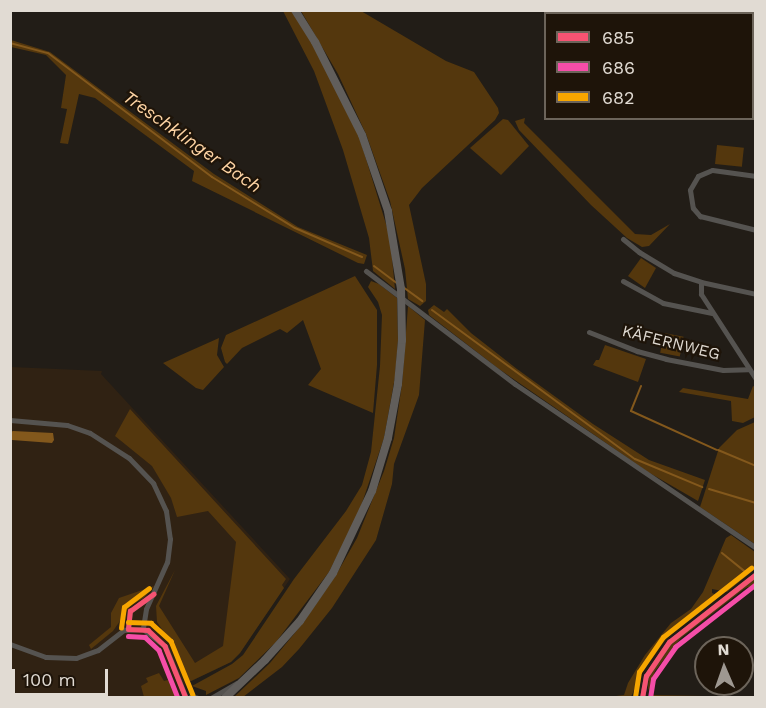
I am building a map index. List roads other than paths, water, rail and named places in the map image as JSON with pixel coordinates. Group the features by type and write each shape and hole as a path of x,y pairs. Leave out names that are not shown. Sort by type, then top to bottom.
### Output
{"main road":[{"path":"225,698 249,676 300,621 318,596 350,542 381,463 394,410 400,359 402,314 399,269 388,211 362,135 329,68 295,10"}],"street":[{"path":"756,176 712,170 698,176 690,190 693,208 700,216 756,230"},
{"path":"623,238 653,261 701,282 756,294"},
{"path":"366,271 515,384 756,548"},
{"path":"623,281 663,303 701,313 712,313"},
{"path":"701,282 701,294 756,379"},
{"name":"KÄFERNWEG","path":"589,332 637,351 666,359 723,370 748,369"},
{"path":"10,420 67,425 90,433 129,458 145,472 160,496 169,533 167,562 146,609 143,629"},
{"path":"642,698 646,676 669,642 756,574"},
{"path":"128,628 130,612 153,594"},
{"path":"10,644 46,657 76,657 98,650 128,628 143,629 165,646 183,690 190,697"},
{"path":"211,698 249,676"}],"waterway":[{"name":"Treschklinger Bach","path":"10,43 48,53 212,177 295,228 362,257"},
{"name":"Treschklinger Bach","path":"374,266 398,284"},
{"name":"Treschklinger Bach","path":"403,287 422,301"},
{"name":"Treschklinger Bach","path":"432,310 635,459 702,487"},
{"path":"641,386 631,411 717,450"},
{"path":"718,450 756,466"},
{"name":"Treschklinger Bach","path":"709,489 756,503"},
{"path":"722,553 747,573"},
{"path":"728,588 754,567"}]}
